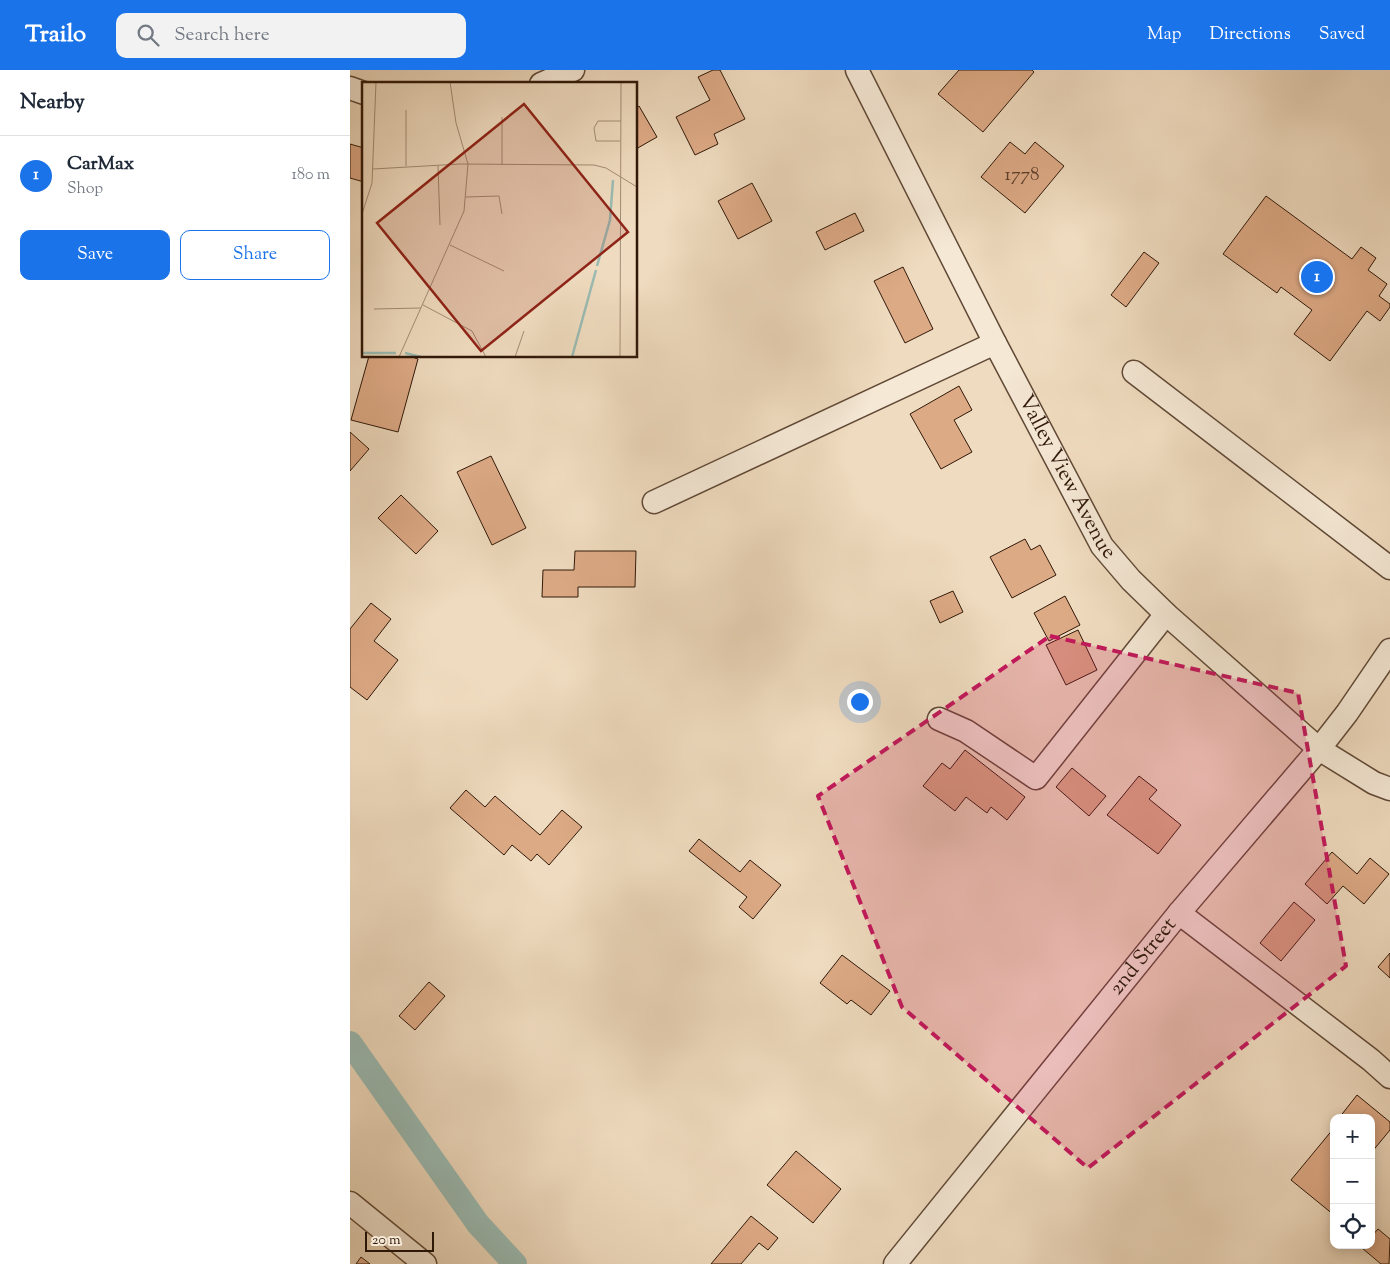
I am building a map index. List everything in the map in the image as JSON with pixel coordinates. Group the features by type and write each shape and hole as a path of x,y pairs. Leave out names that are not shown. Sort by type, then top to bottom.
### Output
{"street":[{"path":"546,82 573,70"},
{"name":"Valley View Avenue","path":"857,70 995,343 1102,546 1131,580 1166,614 1319,749 1374,783 1390,789"},
{"path":"350,88 362,92"},
{"path":"654,502 995,343"},
{"path":"1134,372 1390,568"},
{"path":"939,719 966,730 1036,778 1166,614"},
{"name":"2nd Street","path":"895,1264 1179,912 1319,749 1347,713 1390,650"},
{"path":"1179,912 1371,1060 1390,1077"},
{"path":"350,1203 425,1264"}],"highlighted area":[{"path":"1050,636 1298,693 1346,966 1088,1168 902,1007 818,796"}],"building":[{"path":"713,70 720,70 745,119 714,134 718,144 695,155 676,117 710,100 698,77"},
{"path":"959,70 1032,70 1034,72 983,132 938,94"},
{"path":"638,107 657,137 638,148"},
{"path":"1010,142 1025,154 1035,142 1064,166 1025,213 981,177"},
{"path":"350,144 362,147 362,181 350,178"},
{"path":"752,183 772,221 738,239 718,201"},
{"path":"1266,196 1352,259 1361,247 1376,258 1368,270 1387,284 1379,296 1390,304 1390,307 1380,321 1367,311 1330,361 1294,334 1312,310 1281,287 1277,293 1223,254"},
{"path":"855,213 864,231 825,250 816,232"},
{"path":"1144,252 1159,263 1126,307 1111,295"},
{"path":"903,267 933,329 905,343 874,281"},
{"path":"368,358 418,359 398,432 351,420"},
{"path":"959,386 972,410 954,420 972,452 941,469 910,414"},
{"path":"350,432 369,449 350,471"},
{"path":"491,456 526,528 492,545 457,472"},
{"path":"401,495 438,531 416,554 378,518"},
{"path":"1025,539 1031,550 1040,545 1056,575 1012,598 990,557"},
{"path":"575,551 636,551 635,587 578,587 578,597 542,597 543,570 574,570"},
{"path":"953,591 963,612 940,623 930,601"},
{"path":"1065,596 1080,625 1049,641 1034,613"},
{"path":"371,603 391,619 374,641 398,660 367,700 350,687 350,629"},
{"path":"1078,630 1097,670 1066,685 1046,645"},
{"path":"965,750 1025,797 1007,820 991,807 987,813 966,797 955,811 923,786 942,763 950,769"},
{"path":"1072,768 1106,796 1089,816 1056,787"},
{"path":"1139,776 1157,790 1149,799 1181,825 1158,854 1107,815"},
{"path":"466,790 485,807 495,796 540,835 562,810 582,827 549,865 537,854 531,861 512,845 504,855 450,808"},
{"path":"699,839 740,872 750,860 781,885 753,919 739,907 747,897 689,851"},
{"path":"1332,852 1357,874 1370,858 1389,874 1364,904 1343,886 1327,904 1305,884"},
{"path":"1294,902 1315,920 1281,961 1260,943"},
{"path":"1390,953 1390,978 1378,967"},
{"path":"842,955 890,991 871,1015 851,1000 847,1004 820,983"},
{"path":"429,982 445,996 415,1030 399,1016"},
{"path":"1357,1095 1390,1122 1390,1130 1375,1148 1375,1114 1342,1114"},
{"path":"1330,1133 1330,1212 1291,1180"},
{"path":"796,1151 841,1189 813,1223 767,1185"},
{"path":"751,1216 778,1238 768,1250 759,1243 741,1264 711,1264"},
{"path":"1378,1229 1390,1239 1389,1264 1381,1264 1363,1249 1375,1249 1375,1232"},
{"path":"361,1257 370,1264 356,1264"}],"waterway":[{"path":"350,1043 478,1224 515,1264"}],"place":[{"name":"CarMax","path":"1317,277"}]}
